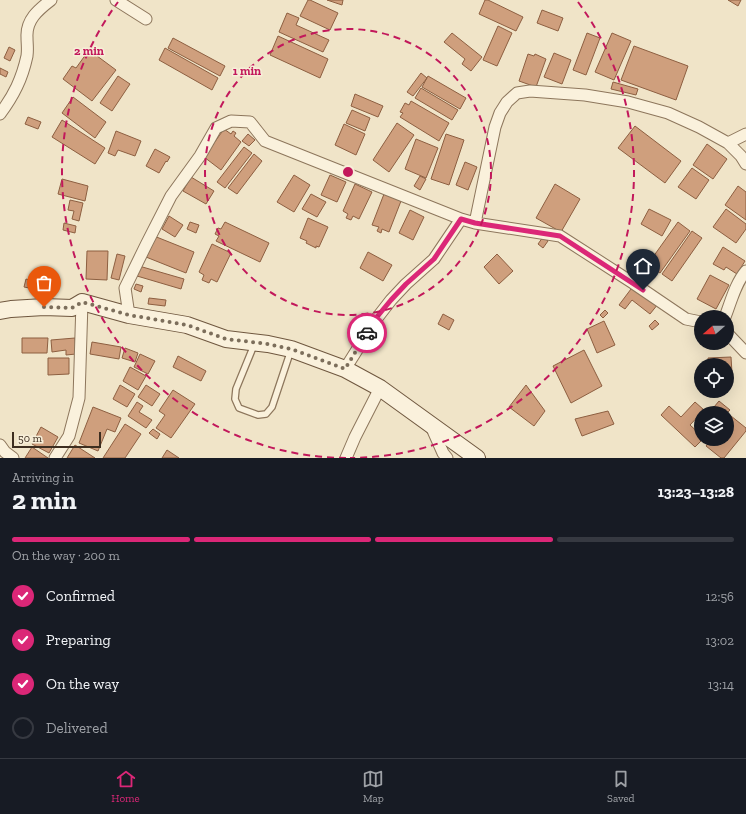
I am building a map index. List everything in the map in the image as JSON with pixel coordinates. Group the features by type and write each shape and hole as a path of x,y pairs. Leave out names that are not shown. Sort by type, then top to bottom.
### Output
{"main road":[{"path":"0,311 44,307 72,308 82,302 129,315 187,325 226,339 255,342 291,349 345,369 380,388 477,458"}],"street":[{"path":"0,114 14,94 22,75 27,55 28,26 31,18 51,0"},
{"path":"116,0 146,19"},
{"path":"475,223 495,127 507,102 518,93 530,91 585,95 628,102 668,113 699,127 728,143 741,156 746,164"},
{"path":"129,315 125,288 171,196 200,156 216,128 231,121 250,122 265,141 461,219 475,223 560,236 633,283 686,320 694,321"},
{"path":"728,143 746,134"},
{"path":"345,369 376,318 406,284 434,259 461,219"},
{"path":"728,310 736,287 746,271"},
{"path":"55,458 68,436 79,398 82,302"},
{"path":"734,340 746,353"},
{"path":"346,458 380,388"},
{"path":"430,424 443,453 447,458"},
{"path":"0,445 5,452 13,458"}],"lane":[{"path":"255,342 236,390 235,399 239,408 258,415 266,414 272,407 291,349"}],"building":[{"path":"308,0 338,13 330,30 300,16"},
{"path":"327,0 343,0 342,5"},
{"path":"485,0 488,0 523,17 516,31 479,14"},
{"path":"728,0 741,0 738,6"},
{"path":"542,10 563,18 558,31 537,23"},
{"path":"287,13 299,18 296,25 329,40 323,52 279,32"},
{"path":"498,26 512,33 497,66 483,60"},
{"path":"452,33 482,57 471,71 462,64 465,59 444,42"},
{"path":"587,33 600,38 586,75 573,70"},
{"path":"612,33 631,41 614,80 595,72"},
{"path":"278,36 328,59 320,78 270,55"},
{"path":"173,38 225,66 220,76 168,48"},
{"path":"634,46 688,66 676,100 621,80"},
{"path":"9,47 15,50 10,61 4,58"},
{"path":"165,48 218,78 212,90 159,60"},
{"path":"89,50 116,70 92,101 63,79 72,66 76,68"},
{"path":"554,53 571,60 562,84 544,77"},
{"path":"528,54 534,56 535,54 546,59 536,87 519,81"},
{"path":"0,68 8,72 6,77 0,74"},
{"path":"421,73 427,78 413,96 407,92"},
{"path":"118,76 130,84 112,111 100,103"},
{"path":"428,76 466,98 460,109 422,87"},
{"path":"613,82 638,89 636,95 611,89"},
{"path":"421,88 458,110 452,120 415,98"},
{"path":"355,94 383,106 378,117 351,106"},
{"path":"73,97 106,122 95,138 62,113"},
{"path":"411,101 449,123 439,141 400,117 403,113 400,112 405,103 409,105"},
{"path":"352,110 370,118 365,131 346,123"},
{"path":"28,117 41,122 38,129 25,124"},
{"path":"62,120 105,148 95,164 52,137"},
{"path":"397,123 414,135 389,172 373,160"},
{"path":"344,124 365,134 356,155 335,145"},
{"path":"635,126 681,161 665,183 618,148"},
{"path":"224,129 231,134 233,131 236,133 234,136 241,142 221,170 204,157"},
{"path":"116,131 141,141 135,156 118,150 115,156 108,153"},
{"path":"248,134 255,140 249,146 242,141"},
{"path":"446,134 464,140 449,185 431,179"},
{"path":"416,139 438,148 426,178 405,169"},
{"path":"707,144 727,159 713,179 693,165"},
{"path":"244,147 252,153 225,188 217,182"},
{"path":"155,149 170,157 159,173 146,166"},
{"path":"254,154 262,161 237,194 228,188"},
{"path":"465,162 477,167 468,190 456,185"},
{"path":"692,168 709,180 696,199 678,187"},
{"path":"294,175 310,185 294,212 277,202"},
{"path":"330,175 346,182 337,202 321,195"},
{"path":"420,176 426,179 420,190 414,186"},
{"path":"191,177 214,191 206,204 183,191"},
{"path":"62,179 88,186 85,201 58,194"},
{"path":"355,184 372,192 359,219 353,216 351,220 346,218 348,214 343,211"},
{"path":"555,184 580,199 561,232 536,218"},
{"path":"738,186 746,192 746,220 725,205"},
{"path":"311,194 326,202 317,217 302,209"},
{"path":"384,194 401,201 389,232 382,229 381,233 377,231 379,227 372,225"},
{"path":"70,200 83,203 79,221 72,219 74,211 68,210"},
{"path":"649,209 671,220 662,236 641,224"},
{"path":"726,209 746,224 746,229 736,243 713,227"},
{"path":"410,210 424,217 413,240 399,233"},
{"path":"169,216 183,225 175,237 162,229"},
{"path":"308,218 328,227 319,247 316,246 316,248 300,238"},
{"path":"190,222 199,225 196,233 187,229"},
{"path":"225,222 269,243 260,262 216,241 219,236 215,234 218,228 221,229"},
{"path":"678,222 690,231 660,273 648,264"},
{"path":"64,223 76,226 75,233 63,230"},
{"path":"692,231 702,238 672,281 662,274"},
{"path":"154,236 194,252 186,273 146,257"},
{"path":"543,237 548,241 543,248 538,244"},
{"path":"212,244 231,253 217,282 211,279 209,283 202,280 204,275 199,272"},
{"path":"723,247 745,261 737,274 726,267 724,270 713,264"},
{"path":"87,251 108,251 107,280 86,279"},
{"path":"368,252 392,265 383,281 360,268"},
{"path":"117,254 125,256 119,280 111,278"},
{"path":"497,254 513,271 499,284 484,267"},
{"path":"139,266 184,279 181,289 137,276"},
{"path":"710,275 729,285 716,309 697,299"},
{"path":"26,279 32,281 29,288 24,287"},
{"path":"136,284 143,286 141,292 134,289"},
{"path":"634,285 658,304 650,314 632,300 625,309 619,305"},
{"path":"149,298 166,300 165,306 148,304"},
{"path":"605,310 608,313 603,318 600,315"},
{"path":"443,314 454,320 449,330 438,324"},
{"path":"655,320 659,324 652,330 649,326"},
{"path":"604,321 615,345 597,353 587,329"},
{"path":"22,338 48,338 47,353 22,353"},
{"path":"75,338 76,354 66,355 66,350 52,352 51,340"},
{"path":"92,342 121,347 119,359 90,354"},
{"path":"125,348 138,353 135,362 122,358"},
{"path":"584,350 602,386 571,403 553,366"},
{"path":"140,354 155,361 148,374 134,367"},
{"path":"178,356 206,371 201,381 173,367"},
{"path":"731,357 731,358 708,358"},
{"path":"48,358 69,358 69,374 48,375"},
{"path":"130,367 146,376 138,390 123,381"},
{"path":"120,385 135,394 127,407 113,399"},
{"path":"146,385 160,394 152,406 138,397"},
{"path":"526,385 545,411 534,426 509,407"},
{"path":"173,390 195,404 171,438 156,428 165,415 159,411"},
{"path":"719,401 725,406 715,406"},
{"path":"137,402 143,406 139,412 152,420 146,428 128,416"},
{"path":"695,402 700,406 694,406 694,421 690,425 694,429 695,447 661,415 669,406 681,417"},
{"path":"93,407 121,418 115,432 107,429 98,451 79,443"},
{"path":"608,411 614,424 582,436 575,419"},
{"path":"734,418 746,428 746,431 734,446"},
{"path":"125,424 141,434 125,458 103,458"},
{"path":"41,427 58,437 49,453 32,444"},
{"path":"153,429 160,434 157,439 149,433"},
{"path":"75,445 95,458 67,458"},
{"path":"706,446 734,446 724,458 721,458"},
{"path":"32,447 48,458 25,458"},
{"path":"167,450 179,458 162,458"}],"way so far":[{"path":"44,307 72,308 82,302 129,315 187,325 226,339 268,344 291,349 345,369 367,333"}],"route":[{"path":"367,333 376,318 391,300 406,284 434,259 461,219 475,223 560,236 643,290"}]}
